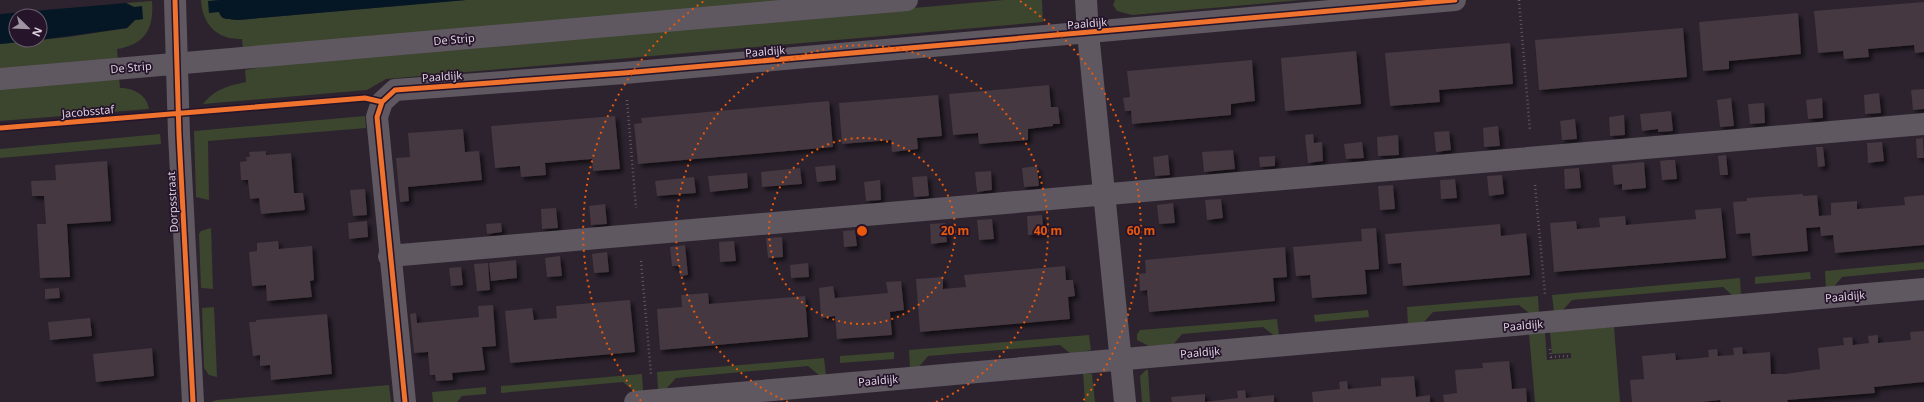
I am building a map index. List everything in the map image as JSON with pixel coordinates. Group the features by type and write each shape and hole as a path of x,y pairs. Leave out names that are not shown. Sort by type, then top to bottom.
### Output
{"street":[{"name":"Dorpsstraat","path":"174,0 193,402"},
{"name":"De Strip","path":"0,79 907,0"},
{"name":"Paaldijk","path":"1086,0 1125,402"},
{"name":"Paaldijk","path":"405,402 376,117 382,102 395,90 624,73 1455,0"},
{"path":"390,256 1924,124"},
{"name":"Paaldijk","path":"635,402 1924,289"}],"path":[{"path":"1519,0 1521,19"}],"green space":[{"path":"201,0 219,0 219,12 222,18 238,20 466,0 819,0 243,50 242,39 225,37 212,29 204,16"},
{"path":"1004,0 1042,0 1043,22 386,79 367,90 203,104 212,95 222,89 246,82 245,70 285,63"},
{"path":"1115,0 1302,0 1132,15 1117,11 1113,5"},
{"path":"152,1 151,19 146,33 141,39 127,47 117,49 118,60 0,71 0,44 8,43 8,48 48,48 48,39 127,28 135,20 143,19 134,7 126,3"},
{"path":"119,77 120,88 130,89 139,93 146,100 149,109 0,121 0,87"},
{"path":"365,116 366,128 208,141 209,200 196,197 194,131"},
{"path":"160,134 161,144 0,158 0,149"},
{"path":"211,228 213,289 201,288 199,234 201,231"},
{"path":"1924,262 1924,269 1842,277 1833,288 1826,289 1825,271"},
{"path":"1810,272 1811,279 1755,284 1755,277"},
{"path":"1740,278 1741,296 1734,297 1723,287 1572,300 1562,311 1554,312 1552,295"},
{"path":"1538,296 1539,314 1530,314 1519,305 1433,312 1423,323 1408,325 1407,307"},
{"path":"214,307 217,377 209,375 204,368 202,308"},
{"path":"1368,310 1369,317 1315,322 1314,315"},
{"path":"1277,319 1279,336 1276,337 1263,327 1182,334 1173,345 1149,346 1137,340 1137,334 1140,330"},
{"path":"1614,327 1620,402 1535,402 1529,334 1545,333 1547,360 1571,358 1571,353 1552,354 1550,332"},
{"path":"1089,335 1091,350 1071,354 1060,345 928,356 918,368 910,368 909,350"},
{"path":"894,352 894,359 840,363 840,356"},
{"path":"824,358 826,375 820,376 808,366 676,378 666,389 658,390 657,372"},
{"path":"1148,370 1150,402 1142,402 1140,376"},
{"path":"1083,373 1092,374 1095,402 1085,402"},
{"path":"642,374 643,391 635,392 623,382 501,393 501,386"},
{"path":"389,385 391,402 210,402 217,400"},
{"path":"486,387 486,394 462,396 457,402 433,402 432,392"}],"water":[{"path":"466,0 238,20 224,18 219,12 209,13 208,1"},
{"path":"126,3 134,7 142,6 143,19 135,20 127,28 48,39 48,10"},
{"path":"8,13 8,43 0,44 0,14"}],"building":[{"path":"1924,2 1924,52 1915,53 1914,45 1868,49 1869,57 1844,59 1843,51 1818,53 1814,11"},
{"path":"1798,13 1801,54 1729,61 1729,69 1703,71 1699,22"},
{"path":"1683,28 1687,77 1539,90 1535,40"},
{"path":"1510,43 1513,84 1439,90 1440,102 1390,106 1385,53"},
{"path":"1356,51 1361,104 1285,111 1281,58"},
{"path":"1252,60 1255,101 1231,104 1231,115 1132,124 1131,111 1125,111 1123,98 1130,97 1127,71"},
{"path":"1049,85 1051,107 1058,107 1060,124 1028,129 1028,140 979,144 978,133 953,135 949,94"},
{"path":"1924,89 1924,109 1913,110 1911,90"},
{"path":"1879,93 1881,113 1865,114 1864,95"},
{"path":"938,95 942,136 917,138 918,149 892,152 891,140 842,144 839,103"},
{"path":"1731,98 1734,126 1720,127 1717,100"},
{"path":"1822,98 1823,118 1808,119 1806,100"},
{"path":"829,101 833,147 638,164 634,124 642,123 641,118"},
{"path":"1764,103 1765,123 1750,124 1748,104"},
{"path":"1671,111 1673,131 1658,132 1658,129 1642,131 1640,114"},
{"path":"1624,115 1625,135 1610,136 1609,117"},
{"path":"615,116 620,169 593,171 592,159 545,163 546,175 521,177 520,166 495,168 491,126"},
{"path":"1575,119 1577,139 1562,140 1560,121"},
{"path":"1498,126 1500,146 1484,147 1483,128"},
{"path":"463,129 465,152 479,151 482,180 408,187 409,201 400,202 396,158 410,157 408,133"},
{"path":"1449,131 1451,150 1436,152 1434,132"},
{"path":"1313,134 1314,143 1322,142 1323,161 1308,163 1305,135"},
{"path":"1398,135 1399,155 1378,156 1377,137"},
{"path":"1923,138 1924,158 1917,158 1916,139"},
{"path":"1362,142 1364,158 1346,159 1344,144"},
{"path":"1882,142 1884,161 1868,163 1867,143"},
{"path":"1816,147 1823,147 1825,166 1818,167"},
{"path":"1233,150 1235,169 1204,172 1202,152"},
{"path":"266,151 266,155 291,153 294,193 303,193 305,210 261,214 259,198 250,199 248,180 241,180 240,162 247,161 246,157 250,157 249,152"},
{"path":"1168,155 1170,175 1155,176 1153,157"},
{"path":"1726,155 1728,175 1720,175 1718,156"},
{"path":"1275,156 1275,166 1260,167 1259,157"},
{"path":"1675,160 1677,179 1662,180 1660,161"},
{"path":"107,161 111,221 67,224 70,277 40,278 37,224 46,224 44,196 32,196 31,181 56,180 55,165"},
{"path":"1644,162 1646,188 1622,190 1622,184 1614,185 1612,165"},
{"path":"835,165 836,180 817,182 815,167"},
{"path":"1037,166 1039,186 1024,187 1022,168"},
{"path":"800,168 802,184 762,187 761,172"},
{"path":"1579,168 1581,188 1565,189 1564,169"},
{"path":"991,171 992,190 977,192 975,172"},
{"path":"747,173 748,188 710,192 708,176"},
{"path":"1502,175 1504,194 1489,196 1487,176"},
{"path":"927,176 929,196 914,197 912,177"},
{"path":"694,177 696,193 657,196 655,181"},
{"path":"1455,179 1457,198 1441,199 1440,180"},
{"path":"880,180 881,200 866,201 864,182"},
{"path":"1393,185 1395,209 1380,210 1378,186"},
{"path":"365,189 367,215 353,216 350,190"},
{"path":"1803,194 1803,196 1817,195 1819,216 1831,215 1831,203 1857,201 1857,209 1905,205 1904,197 1924,195 1924,245 1835,253 1833,235 1821,236 1820,227 1806,228 1808,251 1752,256 1750,233 1736,234 1733,202 1747,201 1747,198"},
{"path":"1221,199 1223,218 1207,220 1205,200"},
{"path":"1173,203 1175,223 1159,224 1157,205"},
{"path":"605,204 607,224 591,225 589,206"},
{"path":"556,208 558,228 542,229 541,209"},
{"path":"1721,208 1726,258 1554,272 1550,223 1576,221 1577,229 1600,227 1599,218 1625,216 1626,225 1696,219 1695,210"},
{"path":"1042,215 1044,234 1028,235 1027,216"},
{"path":"992,219 994,239 979,240 977,220"},
{"path":"367,221 368,237 349,239 348,223"},
{"path":"501,223 502,232 487,234 486,224"},
{"path":"945,223 947,242 931,244 930,224"},
{"path":"1500,224 1501,236 1526,233 1530,275 1403,286 1401,263 1388,264 1385,234"},
{"path":"1376,228 1379,269 1365,270 1367,294 1312,298 1310,275 1296,276 1293,247 1362,241 1361,229"},
{"path":"855,230 857,246 844,247 843,231"},
{"path":"782,237 783,257 768,258 766,238"},
{"path":"278,241 279,249 312,246 314,280 310,281 312,297 267,301 266,285 252,286 249,252 257,251 257,243"},
{"path":"734,241 736,261 720,262 719,242"},
{"path":"685,245 688,275 680,276 679,266 672,266 670,247"},
{"path":"1285,247 1287,277 1273,278 1275,301 1149,312 1147,290 1140,291 1139,274 1146,273 1145,260"},
{"path":"607,252 609,272 594,273 592,254"},
{"path":"560,256 562,276 547,277 545,258"},
{"path":"516,260 517,278 491,281 489,263"},
{"path":"488,263 490,290 477,291 474,264"},
{"path":"808,263 809,277 791,278 790,265"},
{"path":"1065,266 1066,280 1073,280 1075,296 1068,297 1070,319 920,332 916,279 943,277 943,289 966,287 964,275"},
{"path":"461,267 463,285 451,286 449,268"},
{"path":"901,281 904,310 890,312 892,335 837,339 835,316 821,318 819,288 833,286 835,298 888,293 886,282"},
{"path":"59,288 60,298 45,299 45,289"},
{"path":"708,293 709,304 805,296 808,337 660,350 657,309 682,307 681,295"},
{"path":"630,300 635,352 510,363 505,311 532,308 534,320 557,318 556,306"},
{"path":"493,305 496,346 482,347 485,370 452,373 453,380 436,381 435,375 430,375 428,352 414,353 410,314 416,313 417,323 479,317 478,306"},
{"path":"327,314 332,374 271,380 270,365 260,366 260,355 253,356 249,322 256,322 256,320"},
{"path":"90,318 92,336 50,340 48,322"},
{"path":"1924,331 1924,382 1874,387 1875,393 1787,400 1788,402 1721,402 1720,400 1702,402 1632,402 1630,380 1644,379 1642,356 1675,353 1676,360 1692,359 1709,357 1708,350 1717,349 1718,356 1734,355 1733,348 1742,347 1743,354 1770,352 1771,374 1785,374 1820,369 1818,348 1844,345 1843,338 1852,337 1853,345 1869,343 1868,336 1878,335 1878,343 1911,340 1910,332"},
{"path":"152,348 154,376 96,382 93,354"},
{"path":"1509,361 1512,389 1526,388 1527,402 1444,402 1443,395 1457,393 1455,370 1483,368 1482,363"},
{"path":"1414,376 1416,397 1430,395 1430,402 1313,402 1312,392 1340,389 1339,382 1347,381 1348,389 1381,386 1381,378"},
{"path":"1245,390 1246,398 1274,395 1274,402 1205,402 1238,398 1237,391"},
{"path":"1205,394 1205,402 1172,402 1171,397"}],"cycle path":[{"path":"175,0 179,135 193,402"},
{"path":"405,402 377,117 382,102 395,90 624,73 1455,0"},
{"name":"Jacobsstaf","path":"0,128 365,98 382,102"}]}
